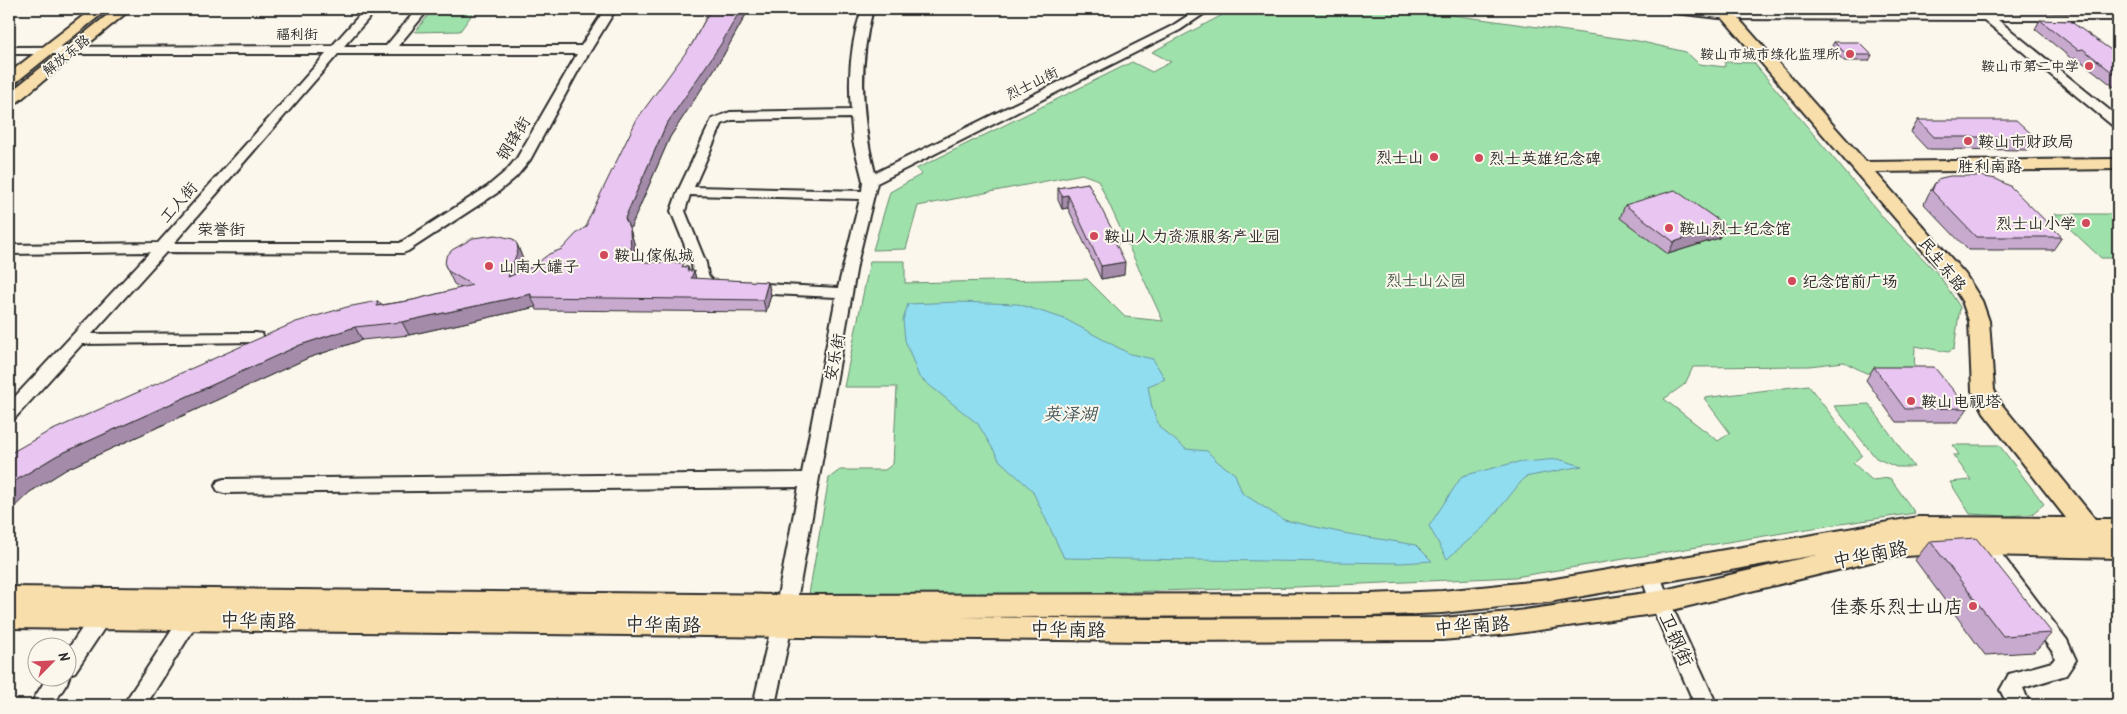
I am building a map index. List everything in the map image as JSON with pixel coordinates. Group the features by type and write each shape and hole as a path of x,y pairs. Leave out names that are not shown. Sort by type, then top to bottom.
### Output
{"main road":[{"name":"解放东路","path":"9,80 101,9"},
{"name":"解放东路","path":"9,102 124,9"},
{"name":"民生东路","path":"1725,12 1958,278 1972,300 1979,321 1983,390 1994,410 2108,539"},
{"name":"胜利南路","path":"1862,167 2118,164"},
{"name":"中华南路","path":"9,617 190,619 784,616 1370,605 1442,602 1549,591 1918,527 1976,526 2108,539"},
{"name":"中华南路","path":"9,598 784,616 1151,630 1442,629 1510,623 1660,602 1890,547 2108,539"}],"street":[{"name":"工人街","path":"9,414 162,247 371,9"},
{"path":"390,49 423,9"},
{"name":"钢锋街","path":"403,248 492,190 511,174 523,160 610,9"},
{"name":"安乐街","path":"764,705 784,616 852,260 869,188 860,141 855,87 860,34 867,9"},
{"name":"烈士山街","path":"869,188 1176,28 1205,9"},
{"path":"1667,9 1725,12 1983,13 2118,16"},
{"path":"1983,13 2118,123"},
{"name":"福利街","path":"9,50 585,50"},
{"path":"846,293 709,286 701,276 700,263 678,211 717,122 730,116 857,114"},
{"path":"685,192 803,192 869,188"},
{"name":"荣誉街","path":"9,249 162,247 403,248"},
{"path":"77,339 256,338"},
{"path":"224,486 810,480"},
{"path":"1983,544 2060,646 2066,660 2059,669 2016,681 2011,690 2019,705"},
{"name":"卫钢街","path":"1650,573 1660,602 1706,705"},
{"path":"78,651 100,618"},
{"path":"134,705 190,619"},
{"path":"41,705 53,686"}],"green space":[{"path":"433,9 476,9 460,31 415,32"},
{"name":"烈士山公园","path":"1349,9 1451,9 1452,15 1638,41 1686,52 1699,64 1725,67 1725,62 1754,63 1886,221 1939,275 1960,307 1954,349 1948,352 1915,346 1914,372 1866,373 1844,362 1809,366 1693,367 1685,384 1664,399 1718,441 1730,433 1704,398 1808,385 1862,455 1853,463 1872,480 1890,478 1915,513 1515,577 1296,587 1055,594 809,594 829,478 840,470 885,470 893,464 897,387 844,387 870,261 905,261 905,283 1087,279 1125,317 1163,321 1098,180 1082,174 918,206 906,249 873,250 890,192 922,174 916,169 1132,62 1152,72 1171,62 1152,52 1230,11 1349,12"},
{"path":"2054,214 2118,214 2118,258 2101,258"},
{"path":"1869,404 1914,467 1896,467 1876,458 1834,406"},
{"path":"1953,445 1999,445 2044,504 2032,514 2008,516 1970,514 1950,482 1971,480 1953,455 1959,455"}],"water":[{"name":"英泽湖","path":"957,302 1018,304 1065,319 1130,354 1153,359 1165,379 1148,386 1152,408 1160,428 1186,449 1207,451 1218,462 1235,474 1242,493 1284,520 1343,533 1416,545 1432,561 1401,563 1064,558 1032,490 1000,461 978,424 919,377 905,340 903,320 908,304"},
{"path":"1558,459 1582,466 1525,477 1486,525 1447,559 1429,526 1462,476 1513,463"}],"building":[{"path":"711,9 741,9 721,44 666,125 625,218 630,230 631,252 640,256 644,262 684,263 682,267 688,267 687,271 694,271 691,278 768,282 763,300 531,297 531,294 402,322 355,327 300,345 56,456 18,479 9,487 9,454 46,433 296,322 347,307 378,301 377,306 413,300 472,285 448,271 445,265 446,257 452,250 473,238 496,235 513,239 517,244 518,250 508,277 532,267 549,254 562,249 576,234 587,226 587,222 637,119 692,44"},
{"path":"2040,20 2070,21 2118,55 2113,56 2118,60 2118,77 2083,49 2078,50"},
{"path":"1834,42 1859,42 1872,55 1847,55"},
{"path":"1918,120 2016,120 2035,137 1934,137"},
{"path":"1950,176 1980,176 1996,179 2010,186 2062,237 1976,237 1932,191 1935,183 1941,178"},
{"path":"1088,183 1119,243 1116,244 1125,262 1101,266 1068,195 1062,196 1058,188"},
{"path":"1675,190 1725,225 1674,242 1625,205"},
{"path":"1874,367 1934,367 1968,408 1905,409"},
{"path":"1976,538 2052,633 2003,636 1930,541"}],"place":[{"name":"鞍山市城市绿化监理所","path":"1850,54"},
{"name":"鞍山市第二中学","path":"2089,66"},
{"name":"鞍山市财政局","path":"1968,141"},
{"name":"烈士山","path":"1434,157"},
{"name":"烈士英雄纪念碑","path":"1479,158"},
{"name":"烈士山小学","path":"2086,223"},
{"name":"鞍山烈士纪念馆","path":"1669,228"},
{"name":"鞍山人力资源服务产业园","path":"1094,236"},
{"name":"鞍山傢俬城","path":"604,255"},
{"name":"山南大罐子","path":"489,266"},
{"name":"纪念馆前广场","path":"1792,281"},
{"name":"鞍山电视塔","path":"1911,401"},
{"name":"佳泰乐烈士山店","path":"1973,606"}]}
